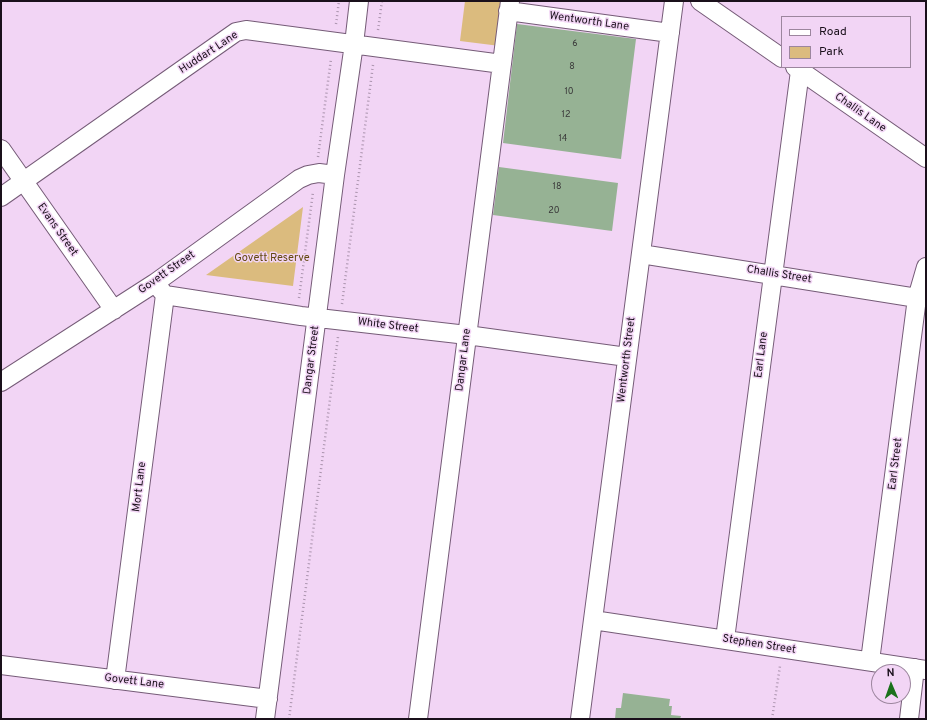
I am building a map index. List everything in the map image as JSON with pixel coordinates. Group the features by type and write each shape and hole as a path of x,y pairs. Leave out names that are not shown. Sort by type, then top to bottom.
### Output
{"street":[{"name":"Dangar Street","path":"265,719 318,318 335,175 359,1"},
{"name":"Wentworth Street","path":"580,719 674,1"},
{"path":"700,1 781,57"},
{"name":"Wentworth Lane","path":"509,6 670,34"},
{"name":"Dangar Lane","path":"418,719 509,6"},
{"name":"Huddart Lane","path":"1,197 236,32 246,30 502,64"},
{"name":"Challis Lane","path":"798,69 926,158"},
{"name":"Earl Lane","path":"725,639 773,274 798,69"},
{"name":"Evans Street","path":"1,149 114,310"},
{"name":"Govett Street","path":"1,382 114,310 160,289 286,187 308,175 335,175"},
{"name":"Challis Street","path":"641,254 917,298"},
{"name":"Earl Street","path":"870,661 917,298 926,267"},
{"name":"White Street","path":"160,289 318,318 627,357"},
{"name":"Mort Lane","path":"115,680 160,289"},
{"name":"Stephen Street","path":"593,620 921,669"},
{"name":"Govett Lane","path":"1,665 268,699"},
{"path":"909,719 921,669"}],"path":[{"path":"298,298 339,1"},
{"name":"Dangar Street","path":"289,719 382,1"},
{"path":"772,719 782,648"}],"green space":[{"path":"465,1 504,1 500,46 460,41"},
{"name":"Govett Reserve","path":"303,207 293,286 206,275"}],"building":[{"path":"517,24 636,39 621,159 503,143"},
{"path":"499,167 618,183 612,231 493,215"},
{"path":"623,693 670,699 669,706 672,706 671,715 681,716 680,719 615,719 616,708 621,708"}]}
